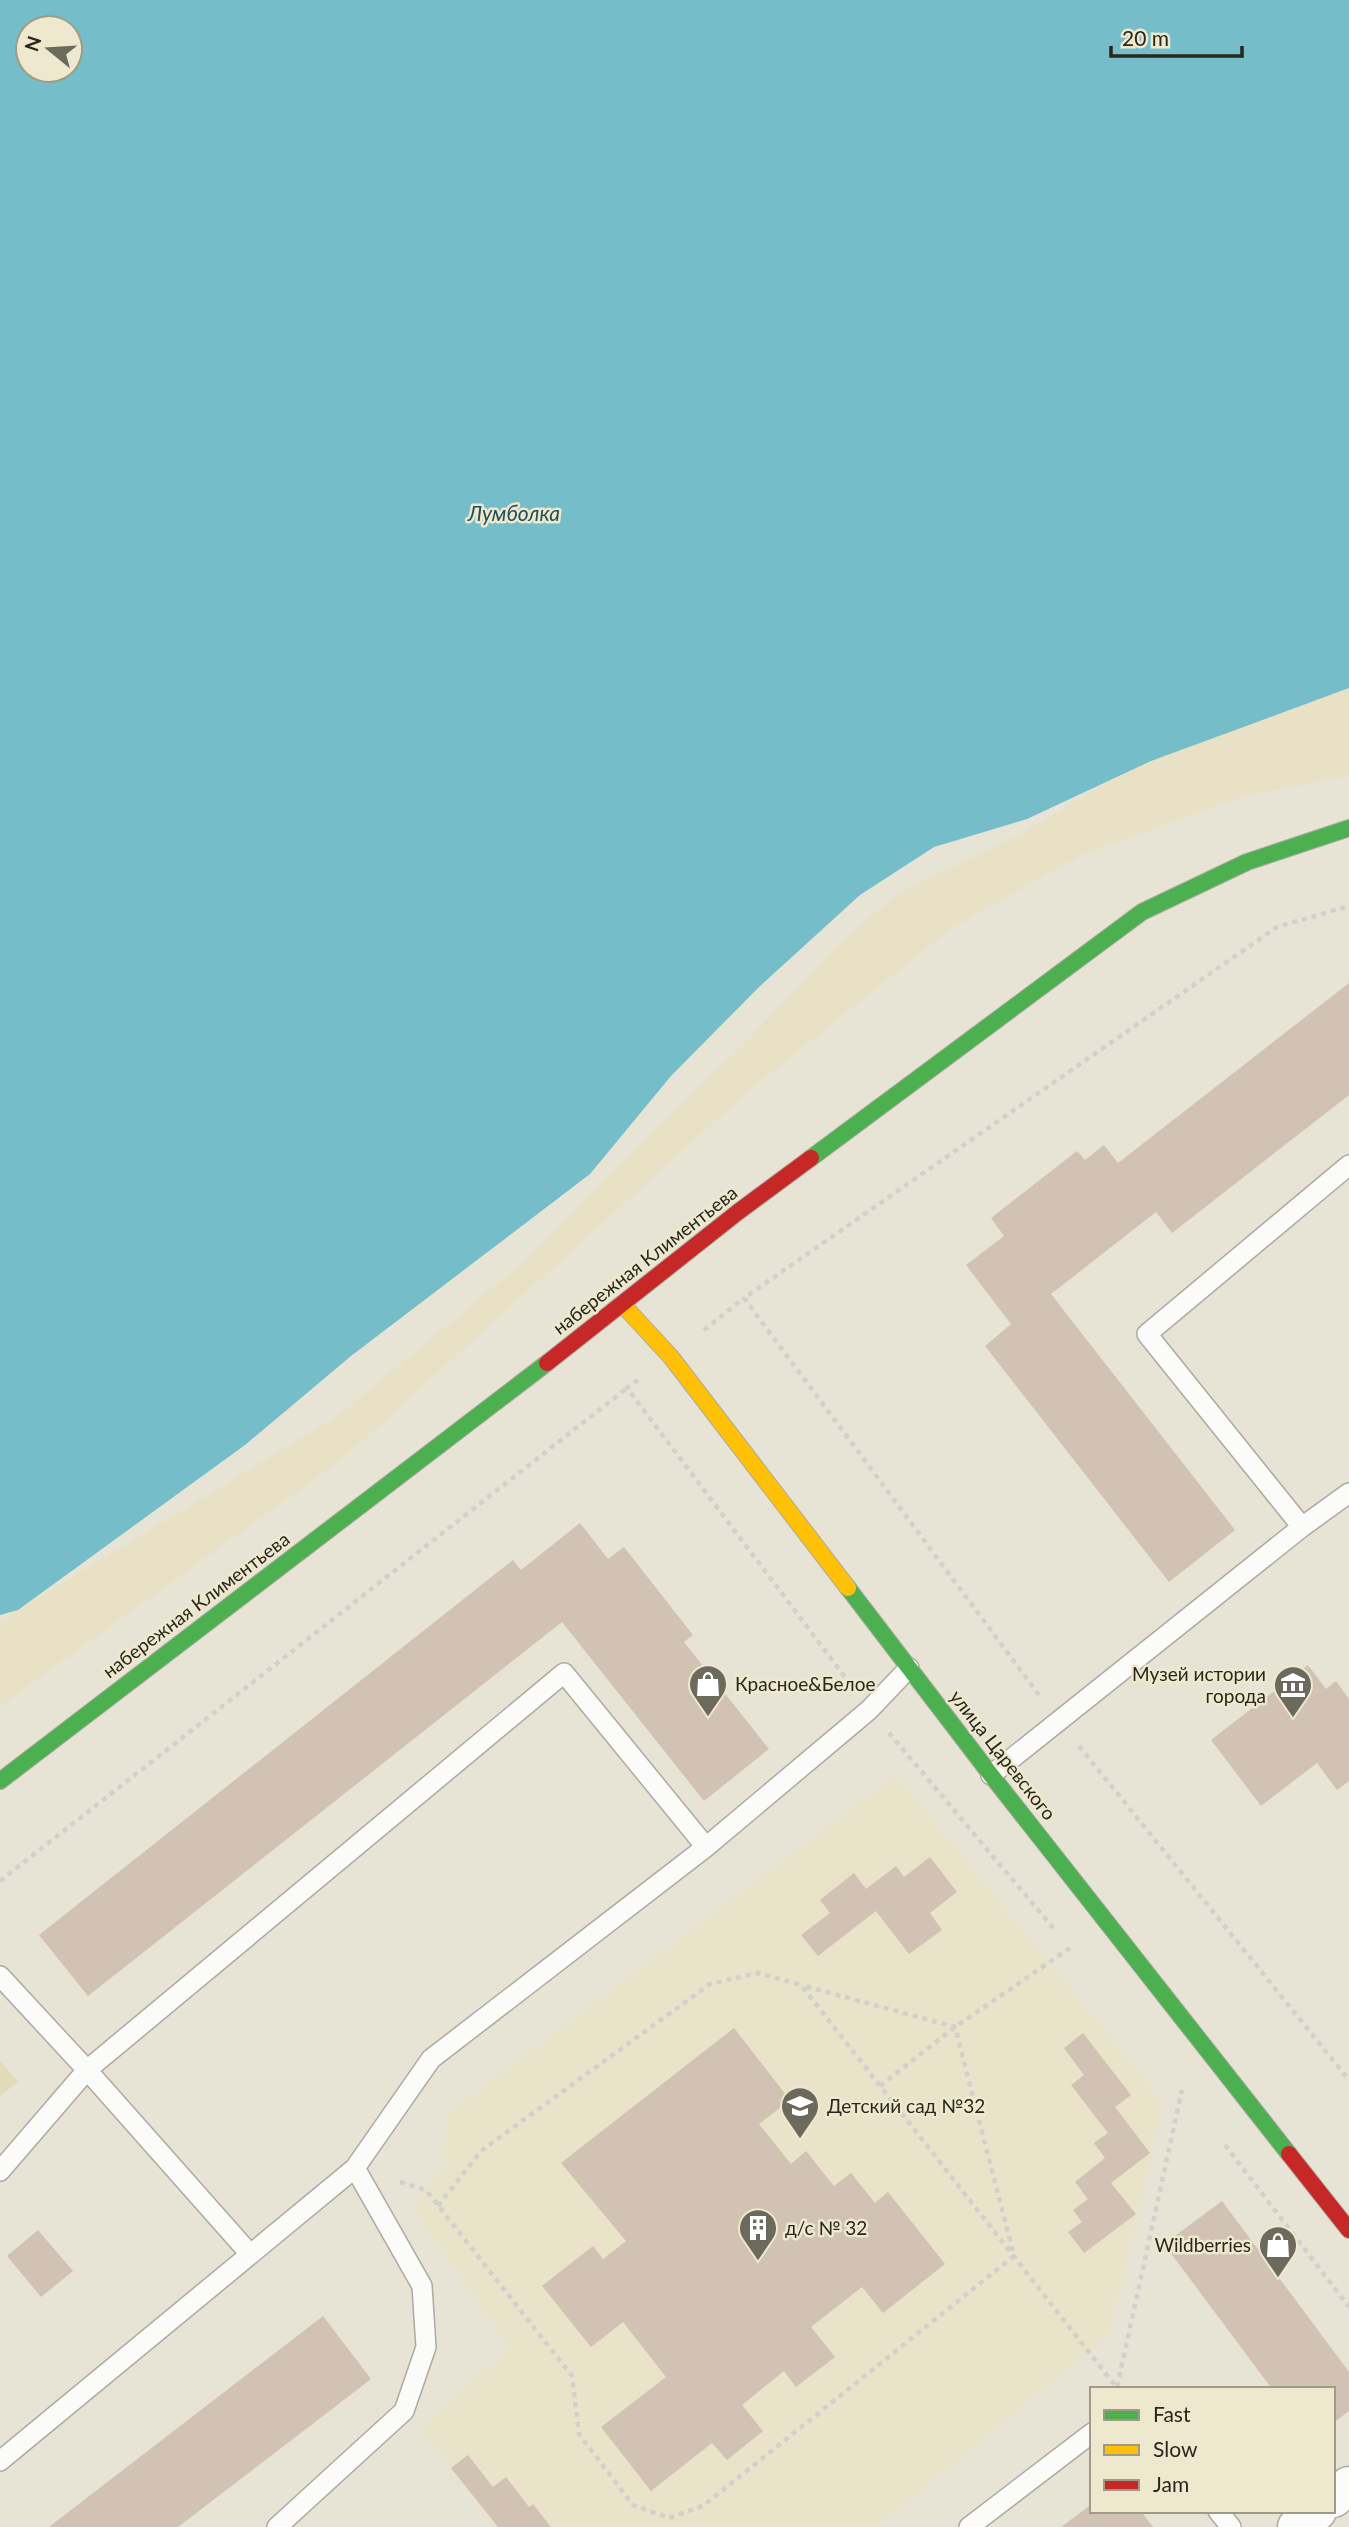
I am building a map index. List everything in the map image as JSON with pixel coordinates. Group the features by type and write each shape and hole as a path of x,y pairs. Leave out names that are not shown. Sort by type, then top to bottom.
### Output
{"street":[{"name":"набережная Климентьева","path":"0,1781 623,1306 738,1212 1142,912 1247,862 1349,828"},
{"name":"улица Царевского","path":"623,1306 671,1357 991,1775 1349,2230"},
{"path":"1297,2527 1314,2513"}],"lane":[{"path":"1302,1527 1147,1334 1349,1165"},
{"path":"991,1775 1302,1527 1349,1493"},
{"path":"0,2461 355,2168 430,2059 706,1847 869,1710 909,1668"},
{"path":"0,2171 88,2070 564,1673 706,1847"},
{"path":"0,1976 88,2070 250,2254"},
{"path":"281,2526 404,2411 426,2347 422,2286 355,2168"},
{"path":"969,2527 1090,2435"},
{"path":"1220,2513 1231,2527"}],"path":[{"path":"1349,906 1277,927 744,1298 1058,1721 1349,2080"},
{"path":"0,1881 626,1388"},
{"path":"869,1710 1079,1958"},
{"path":"880,2086 956,2027 1070,1948"},
{"path":"438,2206 481,2151 710,1984 758,1973 956,2027"},
{"path":"801,1985 1116,2387"},
{"path":"956,2027 1014,2256"},
{"path":"1117,2387 1184,2092 1176,2082"},
{"path":"1217,2135 1349,2307"},
{"path":"355,2168 426,2190 572,2376 579,2434 633,2505 669,2518 703,2506 1014,2256"}],"shaded area":[{"name":"Детский сад №32","path":"896,1775 1164,2103 1109,2334 877,2527 494,2527 421,2428 509,2348 413,2208 444,2165 447,2114"},
{"path":"0,2060 18,2082 0,2096"}],"sand":[{"path":"1349,689 1349,776 1245,796 1081,855 950,929 744,1095 340,1461 0,1706 0,1621 339,1415 523,1262 645,1138 745,1043 833,949 898,893 1019,835 1102,785 1204,734 1299,695"}],"water":[{"name":"Лумболка","path":"0,0 1349,0 1349,688 1151,761 1027,819 934,847 860,895 759,987 671,1076 590,1174 351,1356 245,1445 18,1610 0,1615"}],"building":[{"path":"1349,983 1349,1095 1172,1233 1156,1212 1051,1294 1235,1530 1169,1582 985,1346 1011,1324 966,1265 1004,1236 991,1218 1077,1151 1085,1160 1104,1145 1118,1163"},
{"path":"580,1523 608,1559 624,1547 693,1635 684,1642 769,1749 704,1801 562,1622 88,1996 39,1935 513,1560 521,1570"},
{"name":"Музей истории города","path":"1308,1665 1326,1689 1336,1681 1349,1699 1349,1781 1337,1790 1317,1763 1261,1806 1211,1740"},
{"path":"930,1857 957,1892 930,1913 942,1930 909,1954 876,1911 818,1956 801,1935 830,1913 820,1900 854,1873 866,1889 896,1866 904,1877"},
{"name":"д/с № 32","path":"734,2028 790,2100 759,2124 791,2164 806,2151 834,2186 851,2173 875,2203 888,2192 945,2264 883,2313 862,2287 811,2327 835,2357 796,2387 784,2371 742,2405 763,2431 727,2460 712,2443 651,2491 601,2427 666,2377 623,2322 591,2347 542,2286 593,2246 603,2259 626,2241 561,2163"},
{"path":"1083,2033 1131,2095 1115,2107 1150,2153 1111,2183 1136,2214 1084,2253 1068,2232 1082,2222 1073,2210 1088,2199 1075,2182 1105,2158 1094,2143 1108,2133 1071,2085 1084,2075 1064,2048"},
{"path":"1222,2201 1349,2372 1349,2411 1335,2422 1335,2387 1271,2387 1164,2244"},
{"path":"38,2230 73,2271 41,2297 7,2256"},
{"path":"323,2316 371,2379 323,2416 178,2527 49,2527"},
{"path":"468,2455 493,2487 506,2477 529,2507 533,2504 551,2527 498,2527 451,2468"},
{"path":"1090,2505 1090,2513 1142,2513 1153,2527 1061,2527"}],"traffic: fast":[{"path":"811,1158 1142,912 1247,862 1349,828"},
{"path":"0,1781 547,1363"},
{"path":"848,1588 991,1775 1289,2154"}],"traffic: slow":[{"path":"623,1305 671,1357 848,1588"}],"traffic: jam":[{"path":"547,1363 738,1212 811,1158"},
{"path":"1289,2154 1349,2230"}],"place":[{"name":"Красное&Белое","path":"708,1718"},
{"name":"Музей истории города","path":"1293,1719"},
{"name":"Детский сад №32","path":"800,2140"},
{"name":"д/с № 32","path":"758,2262"},
{"name":"Wildberries","path":"1278,2279"}]}
